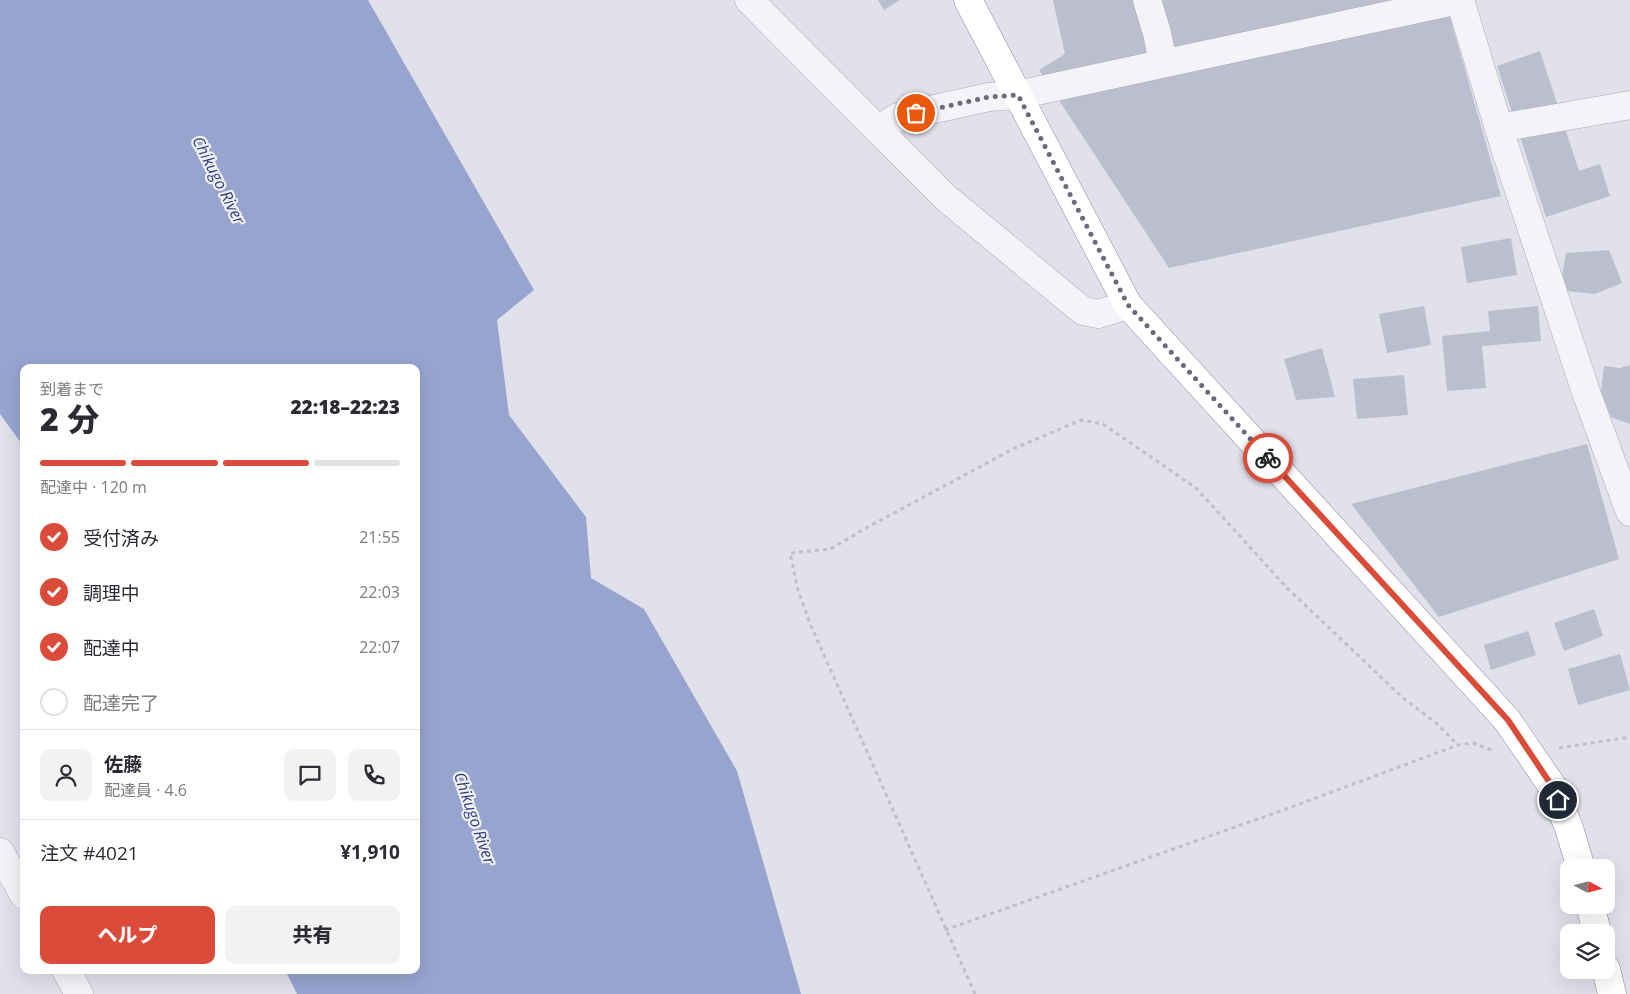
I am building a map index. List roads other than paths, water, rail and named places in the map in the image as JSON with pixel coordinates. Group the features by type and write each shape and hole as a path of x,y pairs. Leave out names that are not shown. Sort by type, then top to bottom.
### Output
{"highway":[{"path":"968,0 1128,305 1508,720 1552,786 1569,828 1578,859"},
{"path":"1608,979 1612,994"}],"street":[{"path":"749,0 946,198 1083,311 1098,314 1128,305"},
{"path":"1147,0 1157,33 1163,63"},
{"path":"878,130 898,117 989,97 1018,95 1460,0 1499,128 1587,395 1630,512"},
{"path":"1499,128 1630,105"},
{"path":"0,852 20,888"},
{"path":"68,974 79,994"}],"water":[{"name":"Chikugo River","path":"0,0 368,0 534,290 497,320 509,415 586,517 591,578 644,609 737,771 801,994 297,994 287,974 420,974 420,364 20,364 20,442 0,414"}]}
